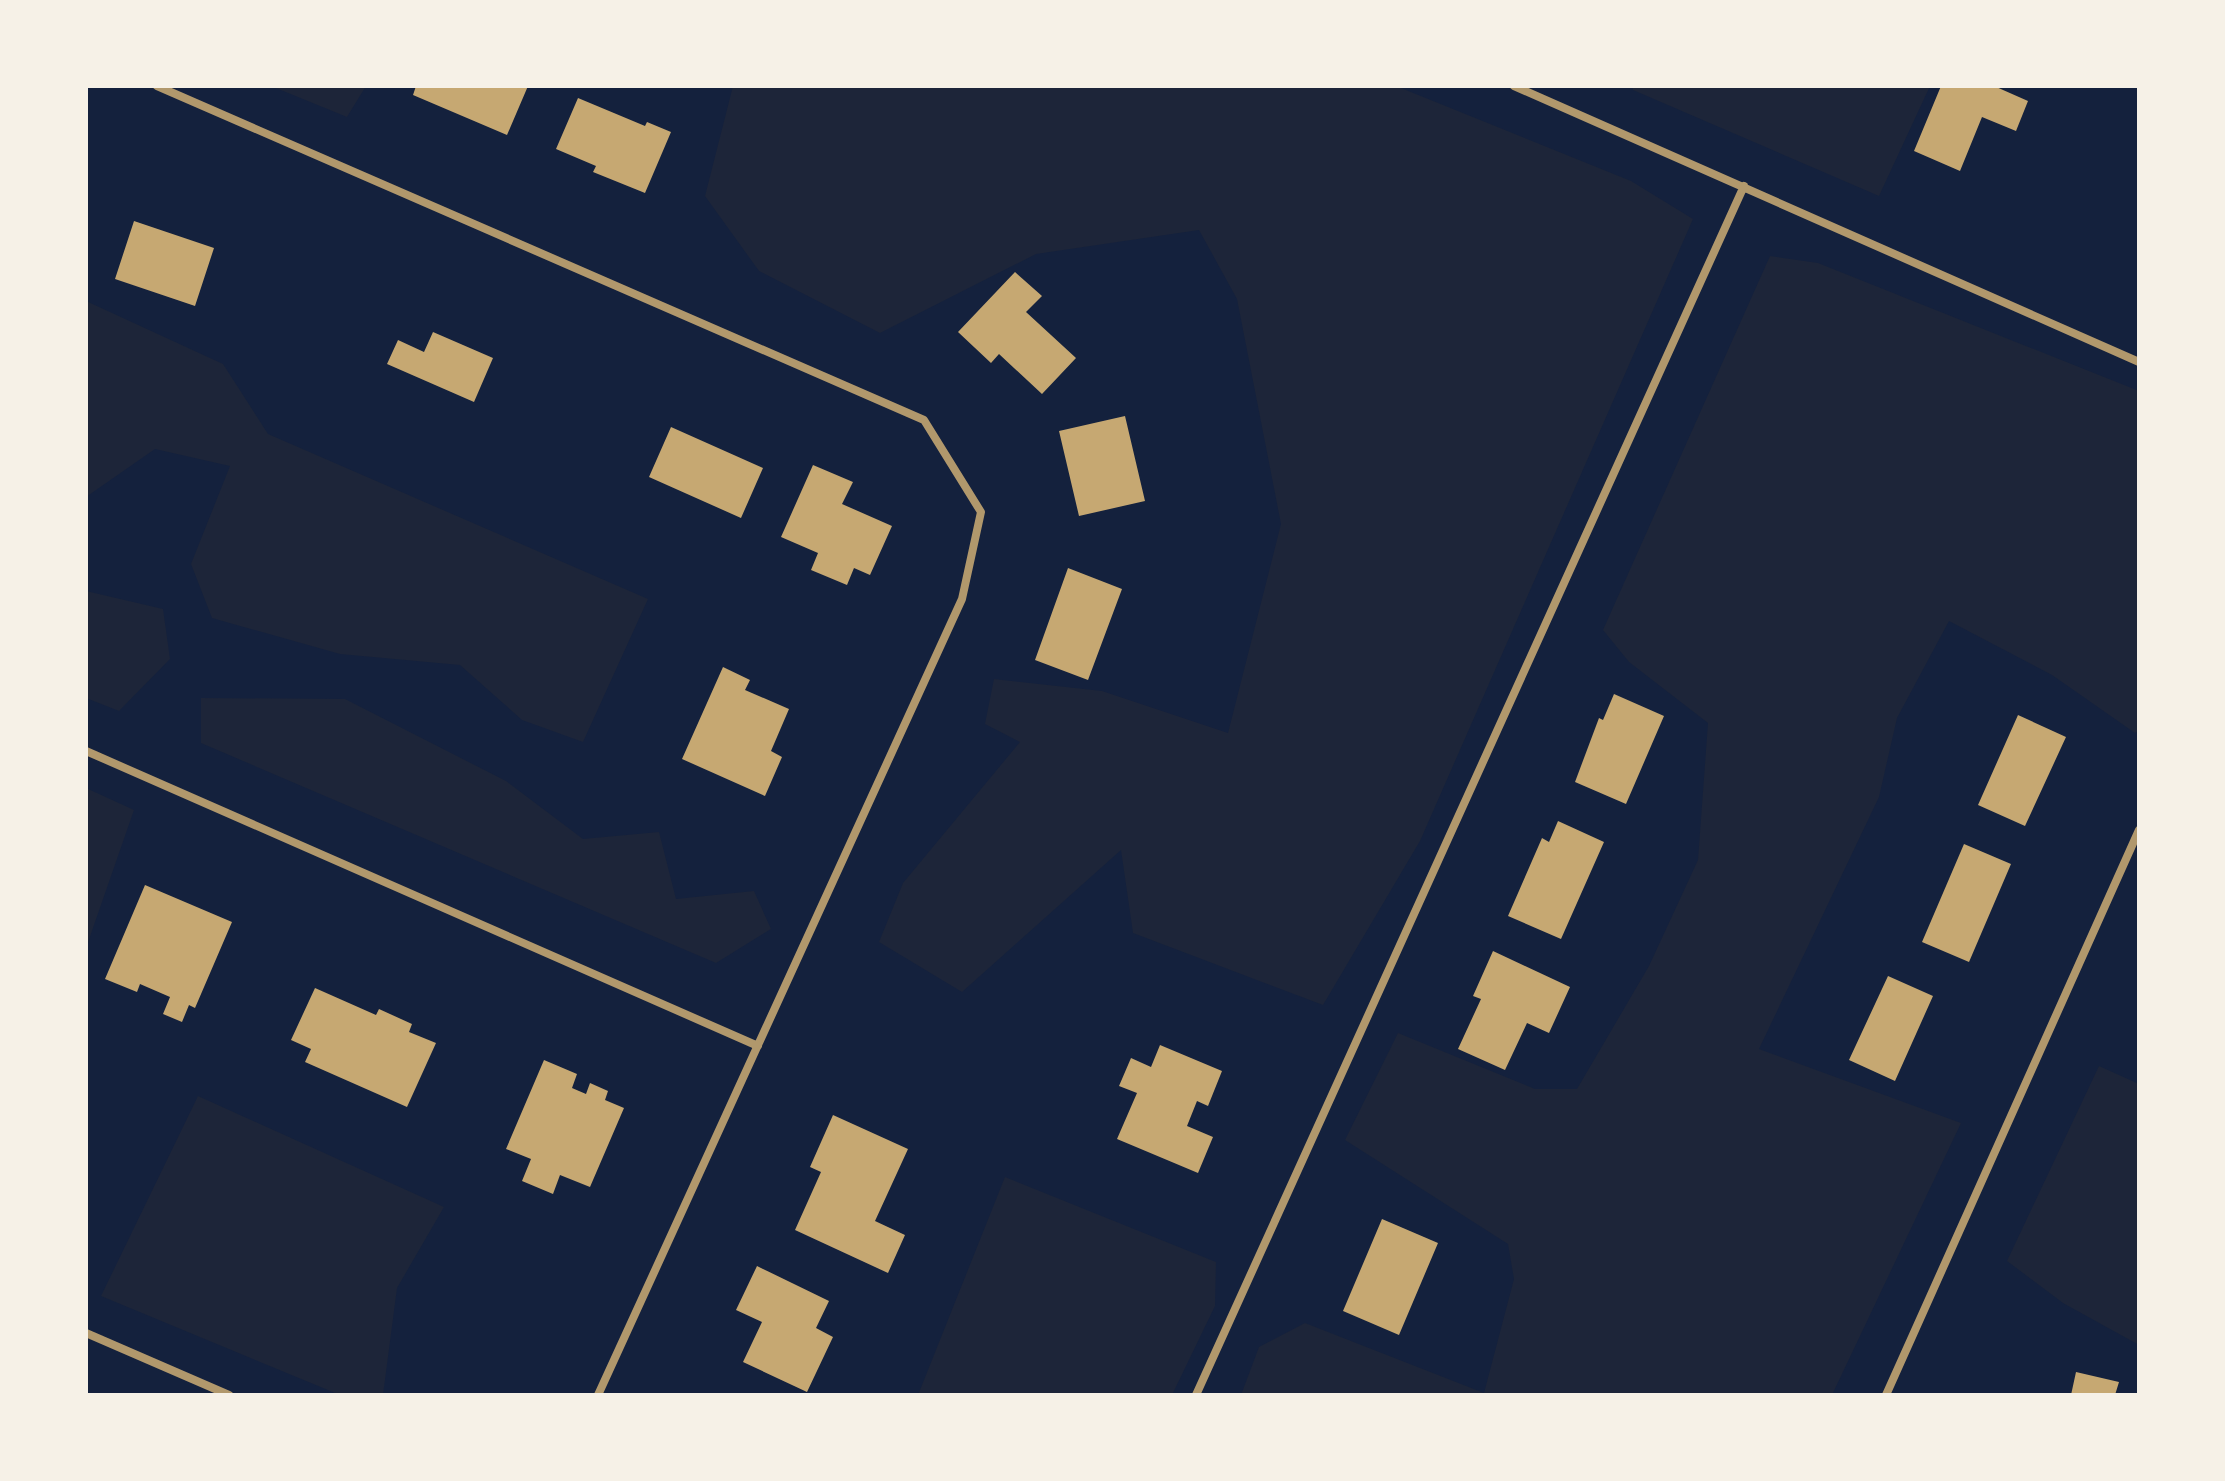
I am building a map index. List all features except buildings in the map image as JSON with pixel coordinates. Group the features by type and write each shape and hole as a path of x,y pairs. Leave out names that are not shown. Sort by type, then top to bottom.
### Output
{"street":[{"path":"157,86 924,420 981,512 962,599 598,1395"},
{"path":"1514,86 2139,362"},
{"path":"1196,1395 1744,186"},
{"path":"86,751 758,1046"},
{"path":"1886,1395 2139,830"},
{"path":"86,1333 229,1395"}],"shaded area":[{"path":"271,86 366,86 347,117"},
{"path":"733,86 1396,86 1631,181 1693,219 1420,841 1323,1005 1133,933 1121,850 962,992 879,942 903,883 1020,742 985,724 994,679 1102,691 1228,733 1281,524 1237,299 1199,230 1036,254 880,333 759,271 705,196"},
{"path":"1633,86 1930,86 1879,196 1633,90"},
{"path":"1770,256 1818,263 2139,391 2139,730 2135,733 2052,675 1949,621 1897,718 1879,797 1759,1049 1961,1123 1832,1395 1241,1395 1259,1347 1305,1323 1484,1393 1514,1279 1508,1244 1345,1140 1398,1033 1535,1089 1577,1089 1649,966 1698,860 1708,723 1629,662 1603,630"},
{"path":"86,301 223,364 268,434 648,599 583,742 522,720 460,665 340,654 212,618 191,564 230,466 155,449 86,497"},
{"path":"86,591 163,609 170,659 119,711 86,698"},
{"path":"201,698 345,699 506,781 583,839 659,832 676,899 754,891 771,929 716,963 201,743"},
{"path":"86,788 134,810 86,948"},
{"path":"2099,1066 2139,1084 2139,1345 2063,1303 2007,1261"},
{"path":"198,1096 444,1207 397,1288 383,1395 340,1395 101,1296"},
{"path":"1005,1177 1216,1262 1215,1306 1172,1395 918,1395"}]}
